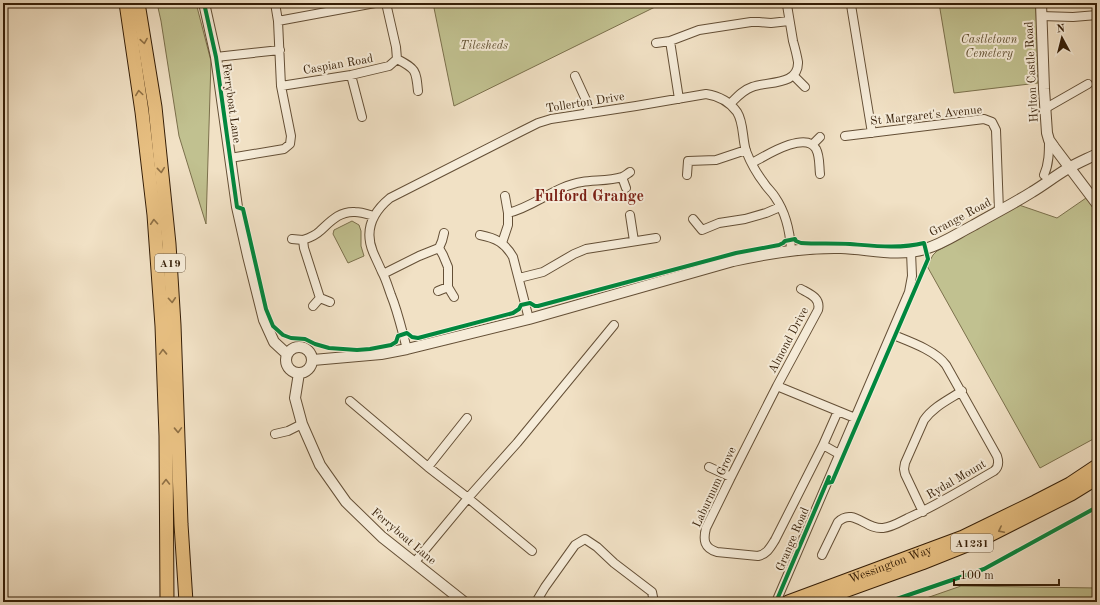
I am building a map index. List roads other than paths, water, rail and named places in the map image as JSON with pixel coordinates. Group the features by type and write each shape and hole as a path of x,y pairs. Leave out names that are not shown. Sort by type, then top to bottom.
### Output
{"highway":[{"name":"A19","path":"126,3 142,112 154,215 162,326 166,436 167,602"},
{"name":"A19","path":"138,3 155,107 169,244 174,325 181,524 180,602"},
{"name":"Wessington Way","path":"814,602 841,587 963,537 1070,484 1097,466"},
{"name":"Wessington Way","path":"788,602 922,563 982,539 1071,494 1097,478"},
{"name":"A19","path":"161,602 167,521"},
{"path":"181,524 186,602"}],"street":[{"name":"Ferryboat Lane","path":"204,3 216,57 230,158 248,256 264,320 274,342 287,354"},
{"path":"230,158 284,149 290,144 291,136 281,86 278,21 275,3"},
{"path":"278,21 374,3"},
{"path":"386,3 396,47 397,59 409,65 416,73 418,91"},
{"name":"Hylton Castle Road","path":"1041,3 1044,89 1047,133 1049,140 1048,160 1044,175"},
{"path":"730,104 741,93 750,87 786,80 794,76 797,71 798,62 787,5"},
{"path":"851,5 872,133"},
{"path":"1041,16 1073,18 1096,16"},
{"path":"656,43 670,41 700,30 744,23 789,21"},
{"path":"670,41 679,99"},
{"path":"216,57 280,50"},
{"name":"Caspian Road","path":"281,86 351,75 389,66 397,59"},
{"path":"351,75 362,117"},
{"path":"575,76 586,100 589,113"},
{"path":"794,76 805,86"},
{"path":"1046,108 1088,84"},
{"name":"Tollerton Drive","path":"407,349 393,299 372,251 370,227 378,209 390,198 538,123 551,119 706,94 722,98 730,104 737,113 741,121 746,150 752,163 763,182 775,197 785,215 789,231 791,250"},
{"name":"St Margaret's Avenue","path":"845,136 984,119 992,122 996,130 999,211"},
{"path":"813,144 820,137"},
{"name":"Hylton Castle Road","path":"1049,140 1097,204"},
{"path":"752,163 793,143 804,142 813,144 816,149 820,174"},
{"path":"687,175 688,161 716,160 746,150"},
{"name":"Grange Road","path":"776,602 909,292 912,276 911,252 926,249 942,242 1032,192 1069,168 1097,154"},
{"path":"508,213 520,210 563,187 581,182 622,177 630,172"},
{"path":"622,177 626,188"},
{"path":"502,243 508,225 508,213 505,196"},
{"path":"693,218 702,230 719,223 745,219 780,207"},
{"path":"292,239 303,240 315,235 335,217 344,212 354,212 374,216"},
{"path":"630,215 634,242"},
{"path":"383,274 439,248 444,233"},
{"path":"480,235 496,239 509,250 513,257 529,319"},
{"path":"519,278 543,272 574,254 586,250 656,238"},
{"path":"303,240 304,248 320,298"},
{"path":"439,248 448,267 448,287 454,297"},
{"path":"313,360 381,354 407,349 529,319 758,255 791,250 842,248 911,252"},
{"path":"438,291 448,287"},
{"name":"Almond Drive","path":"777,386 819,306 818,301 814,296 801,289"},
{"path":"320,298 330,302"},
{"path":"313,306 320,298"},
{"path":"414,563 468,498 517,443 614,325"},
{"name":"Rydal Mount","path":"822,555 838,522 842,518 853,517 874,528 892,526 923,512 994,471 999,465 997,456 962,391 946,365 937,355 891,334"},
{"path":"296,347 302,347 312,355 312,365 303,373 294,372 290,370 286,361 287,354 296,347"},
{"name":"Ferryboat Lane","path":"299,373 295,398 302,424 320,465 346,502 382,538 464,602"},
{"path":"777,386 855,418"},
{"name":"Laburnum Grove","path":"777,386 730,477 706,528 704,536 705,542 712,550 717,552 758,556 768,551 823,445 838,411"},
{"path":"923,512 905,474 905,463 924,420 934,409 962,391"},
{"path":"350,401 428,467 532,551"},
{"path":"428,467 467,418"},
{"path":"276,434 288,431 302,424"},
{"path":"823,445 839,454"},
{"path":"709,467 730,477"},
{"path":"536,602 575,545 585,539 597,546 614,563 652,592 654,602"}],"district":[{"name":"Fulford Grange","path":"589,195"}],"park label":[{"name":"Tilesheds","path":"484,45"},
{"name":"Castletown Cemetery","path":"989,46"}]}
